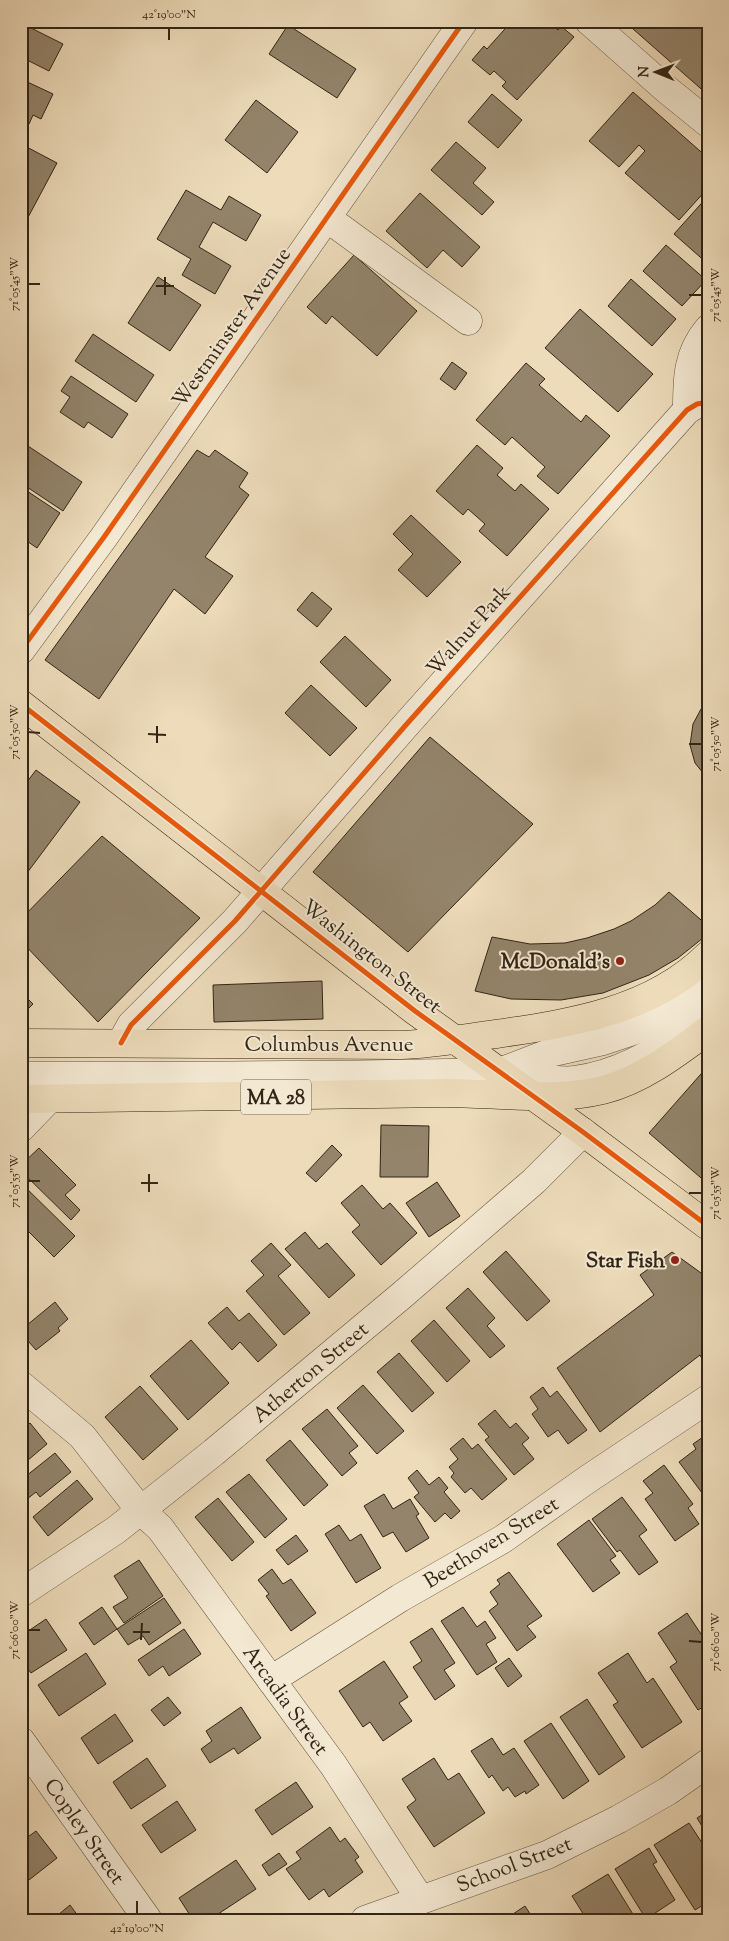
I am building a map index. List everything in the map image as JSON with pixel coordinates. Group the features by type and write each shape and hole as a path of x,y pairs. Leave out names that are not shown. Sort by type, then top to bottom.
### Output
{"main road":[{"name":"Washington Street","path":"21,704 420,1015 583,1132 708,1226"},
{"name":"Columbus Avenue","path":"21,1043 401,1045 455,1040 534,1028 618,1009 646,998 666,987 686,974 708,955"},
{"name":"MA 28","path":"21,1099 448,1093 580,1094 624,1083 663,1062 708,1030"}],"street":[{"name":"Westminster Avenue","path":"21,650 110,529 464,21"},
{"path":"588,21 708,123"},
{"path":"327,218 468,321"},
{"name":"Walnut Park","path":"121,1043 131,1025 235,921 405,726 697,406 689,363 700,339 708,329"},
{"name":"Columbus Avenue","path":"499,1072 541,1055 603,1041 639,1028 684,1003 708,984"},
{"name":"Columbus Avenue","path":"21,1076 420,1075 499,1072 569,1080 606,1072 627,1065 660,1048 708,1012"},
{"path":"21,1128 50,1098"},
{"name":"Atherton Street","path":"21,1593 116,1530 214,1452 401,1296 534,1181 583,1132"},
{"name":"Arcadia Street","path":"21,1385 82,1436 140,1510 160,1528 334,1766 420,1899"},
{"name":"Beethoven Street","path":"271,1680 400,1598 503,1539 588,1479 708,1399"},
{"name":"Copley Street","path":"21,1741 148,1920"},
{"name":"School Street","path":"365,1920 547,1855 619,1819 668,1790 708,1763"}],"building":[{"path":"512,21 548,21 558,30 561,26 574,37 517,100 502,86 506,82 494,71 490,75 472,60 484,46 487,49"},
{"path":"624,21 708,21 708,95"},
{"path":"21,23 63,44 49,71 21,57"},
{"path":"288,25 356,69 337,98 269,54"},
{"path":"21,79 53,94 41,119 33,115 29,124 21,120"},
{"path":"633,92 708,158 708,188 679,220 625,173 645,151 639,145 619,167 589,141"},
{"path":"492,94 522,120 498,148 468,122"},
{"path":"256,100 298,132 267,173 225,140"},
{"path":"456,142 486,168 473,183 494,202 482,215 431,170"},
{"path":"21,144 57,163 25,223 21,222"},
{"path":"186,190 221,210 229,196 261,215 246,241 213,222 199,247 231,266 215,294 182,275 191,259 157,239"},
{"path":"420,193 480,247 462,267 443,250 427,268 386,231"},
{"path":"708,196 708,264 674,234"},
{"path":"666,245 706,280 682,306 643,271"},
{"path":"354,255 417,311 377,356 332,316 326,324 307,307"},
{"path":"158,277 201,305 170,351 128,323"},
{"path":"631,279 676,319 652,346 608,306"},
{"path":"580,309 653,374 618,412 545,348"},
{"path":"93,334 154,375 136,402 75,361"},
{"path":"452,362 467,373 455,390 440,379"},
{"path":"526,363 545,379 539,385 581,422 586,415 610,436 558,494 537,476 545,467 512,437 505,445 476,420"},
{"path":"71,376 128,414 112,438 88,422 84,428 60,412 70,397 61,391"},
{"path":"22,442 82,482 63,511 21,483"},
{"path":"477,445 503,468 497,475 515,491 521,484 549,509 507,556 479,531 485,524 468,509 463,515 436,491"},
{"path":"197,450 209,457 215,450 248,473 239,487 249,495 205,557 233,576 205,614 174,589 99,699 45,660"},
{"path":"24,489 60,513 37,548 21,537 21,494"},
{"path":"411,515 461,562 427,597 398,570 413,554 393,534"},
{"path":"312,592 332,609 317,627 297,610"},
{"path":"345,636 391,680 366,707 320,662"},
{"path":"311,685 357,728 330,756 285,713"},
{"path":"708,702 708,779 695,763 690,745 693,724 701,709"},
{"path":"430,737 533,824 408,952 313,872"},
{"path":"36,770 80,802 21,881 21,790"},
{"path":"102,836 200,918 98,1022 21,941 21,919"},
{"path":"669,892 708,926 708,934 678,958 649,975 603,993 561,1000 511,999 475,991 492,937 530,944 565,943 587,938 631,921 655,905"},
{"path":"322,981 323,1019 214,1022 213,985"},
{"path":"21,992 33,1004 21,1016"},
{"path":"708,1066 708,1184 649,1133"},
{"path":"381,1125 429,1126 428,1177 380,1177"},
{"path":"332,1145 342,1155 316,1182 306,1173"},
{"path":"39,1148 76,1185 65,1195 80,1210 71,1220 21,1171 21,1165"},
{"path":"437,1182 460,1216 429,1237 406,1203"},
{"path":"21,1183 75,1236 54,1257 21,1224"},
{"path":"362,1185 383,1209 390,1203 417,1233 381,1265 352,1232 360,1225 341,1203"},
{"path":"305,1232 319,1249 327,1243 355,1275 329,1298 285,1249"},
{"path":"271,1243 291,1265 278,1276 310,1313 284,1335 246,1291 264,1275 251,1261"},
{"path":"506,1251 550,1301 527,1321 483,1272"},
{"path":"672,1252 708,1278 708,1367 700,1355 600,1432 557,1368 654,1295 640,1275"},
{"path":"468,1288 495,1318 487,1326 505,1346 490,1358 446,1308"},
{"path":"55,1302 68,1319 58,1328 60,1331 36,1350 21,1333 21,1330"},
{"path":"227,1307 239,1321 249,1313 277,1345 258,1362 240,1342 232,1350 208,1323"},
{"path":"434,1320 470,1361 447,1382 411,1341"},
{"path":"191,1340 229,1383 188,1420 150,1376"},
{"path":"399,1353 434,1393 412,1412 377,1372"},
{"path":"363,1385 404,1431 377,1454 337,1408"},
{"path":"140,1386 178,1429 143,1460 105,1417"},
{"path":"543,1387 550,1397 557,1391 587,1430 568,1444 558,1430 548,1437 532,1414 538,1409 530,1397"},
{"path":"327,1409 358,1446 349,1453 357,1463 342,1476 302,1429"},
{"path":"495,1410 510,1428 516,1423 529,1438 522,1444 534,1459 514,1475 485,1440 489,1437 478,1424"},
{"path":"30,1423 47,1444 21,1466 21,1430"},
{"path":"706,1435 708,1437 708,1501 679,1462 696,1449 693,1444"},
{"path":"463,1438 472,1449 478,1444 507,1479 482,1500 471,1488 465,1493 451,1477 454,1473 449,1467 458,1459 450,1449"},
{"path":"290,1440 328,1485 304,1506 266,1460"},
{"path":"55,1453 71,1472 40,1497 36,1492 22,1503 21,1480"},
{"path":"664,1465 693,1504 688,1508 699,1524 675,1541 645,1499 653,1493 643,1481"},
{"path":"417,1470 429,1485 439,1477 448,1488 444,1492 460,1511 451,1519 445,1513 435,1522 414,1497 419,1493 408,1478"},
{"path":"249,1474 287,1519 265,1538 226,1492"},
{"path":"77,1480 93,1499 48,1536 33,1517"},
{"path":"384,1494 393,1509 410,1499 419,1514 416,1516 429,1538 406,1552 393,1532 383,1537 364,1506"},
{"path":"622,1497 647,1530 639,1536 658,1562 639,1575 620,1550 617,1552 592,1519"},
{"path":"218,1498 254,1542 232,1561 195,1517"},
{"path":"589,1520 616,1556 610,1560 620,1573 593,1592 557,1544"},
{"path":"339,1525 350,1541 361,1534 381,1568 356,1583 325,1534"},
{"path":"296,1535 308,1551 288,1565 276,1550"},
{"path":"139,1560 163,1596 124,1623 113,1607 128,1598 114,1576"},
{"path":"272,1569 283,1584 291,1579 316,1613 291,1631 266,1596 269,1594 258,1580"},
{"path":"509,1572 542,1616 527,1626 536,1637 517,1651 489,1611 498,1604 490,1592 500,1584 497,1580"},
{"path":"164,1598 181,1623 149,1645 143,1636 128,1645 117,1629"},
{"path":"102,1607 117,1629 94,1645 79,1623"},
{"path":"463,1607 477,1627 485,1621 496,1638 486,1644 497,1662 477,1675 441,1621"},
{"path":"687,1613 708,1642 708,1704 698,1710 670,1667 677,1662 658,1633"},
{"path":"46,1619 67,1650 31,1673 21,1659 21,1636"},
{"path":"432,1628 455,1663 444,1670 455,1686 435,1700 413,1667 422,1661 410,1642"},
{"path":"184,1629 201,1654 169,1676 163,1666 149,1676 138,1660"},
{"path":"86,1653 106,1684 59,1716 38,1685"},
{"path":"628,1653 647,1683 653,1678 682,1722 642,1748 613,1705 618,1702 598,1673"},
{"path":"509,1658 522,1676 508,1687 495,1668"},
{"path":"384,1661 408,1697 399,1703 412,1721 383,1741 370,1722 363,1727 339,1691"},
{"path":"168,1697 181,1713 164,1726 151,1710"},
{"path":"587,1699 625,1757 599,1775 560,1717"},
{"path":"241,1707 261,1738 238,1754 234,1748 210,1763 201,1749 212,1741 206,1731"},
{"path":"115,1714 133,1741 98,1764 81,1738"},
{"path":"551,1723 589,1781 563,1799 524,1741"},
{"path":"492,1738 503,1755 514,1748 539,1785 526,1794 525,1791 515,1797 508,1787 503,1791 492,1775 489,1778 471,1751"},
{"path":"147,1758 166,1786 131,1809 113,1782"},
{"path":"434,1758 448,1780 459,1773 485,1813 434,1847 407,1807 416,1800 402,1779"},
{"path":"296,1782 313,1807 272,1835 255,1810"},
{"path":"177,1801 196,1830 161,1853 142,1825"},
{"path":"708,1811 708,1836 697,1818"},
{"path":"689,1823 708,1852 708,1902 695,1910 654,1845"},
{"path":"330,1827 340,1842 345,1838 359,1857 355,1860 363,1872 329,1897 324,1889 309,1900 286,1869 301,1859 296,1852"},
{"path":"36,1831 57,1858 29,1880 24,1873 21,1875 21,1842"},
{"path":"649,1848 657,1862 653,1864 675,1900 646,1919 615,1869"},
{"path":"279,1853 287,1864 269,1876 262,1865"},
{"path":"236,1860 256,1889 209,1920 193,1920 179,1898"},
{"path":"608,1874 635,1920 587,1920 572,1896"},
{"path":"70,1905 81,1920 52,1920"},
{"path":"525,1906 534,1920 504,1920"}],"cycle path":[{"path":"21,650 104,537 464,21"},
{"path":"121,1043 131,1025 235,921 405,726 687,410 697,404 708,402"},
{"path":"21,704 415,1011 583,1132 708,1226"}],"place":[{"name":"McDonald's","path":"620,961"},
{"name":"Star Fish","path":"675,1260"}]}
